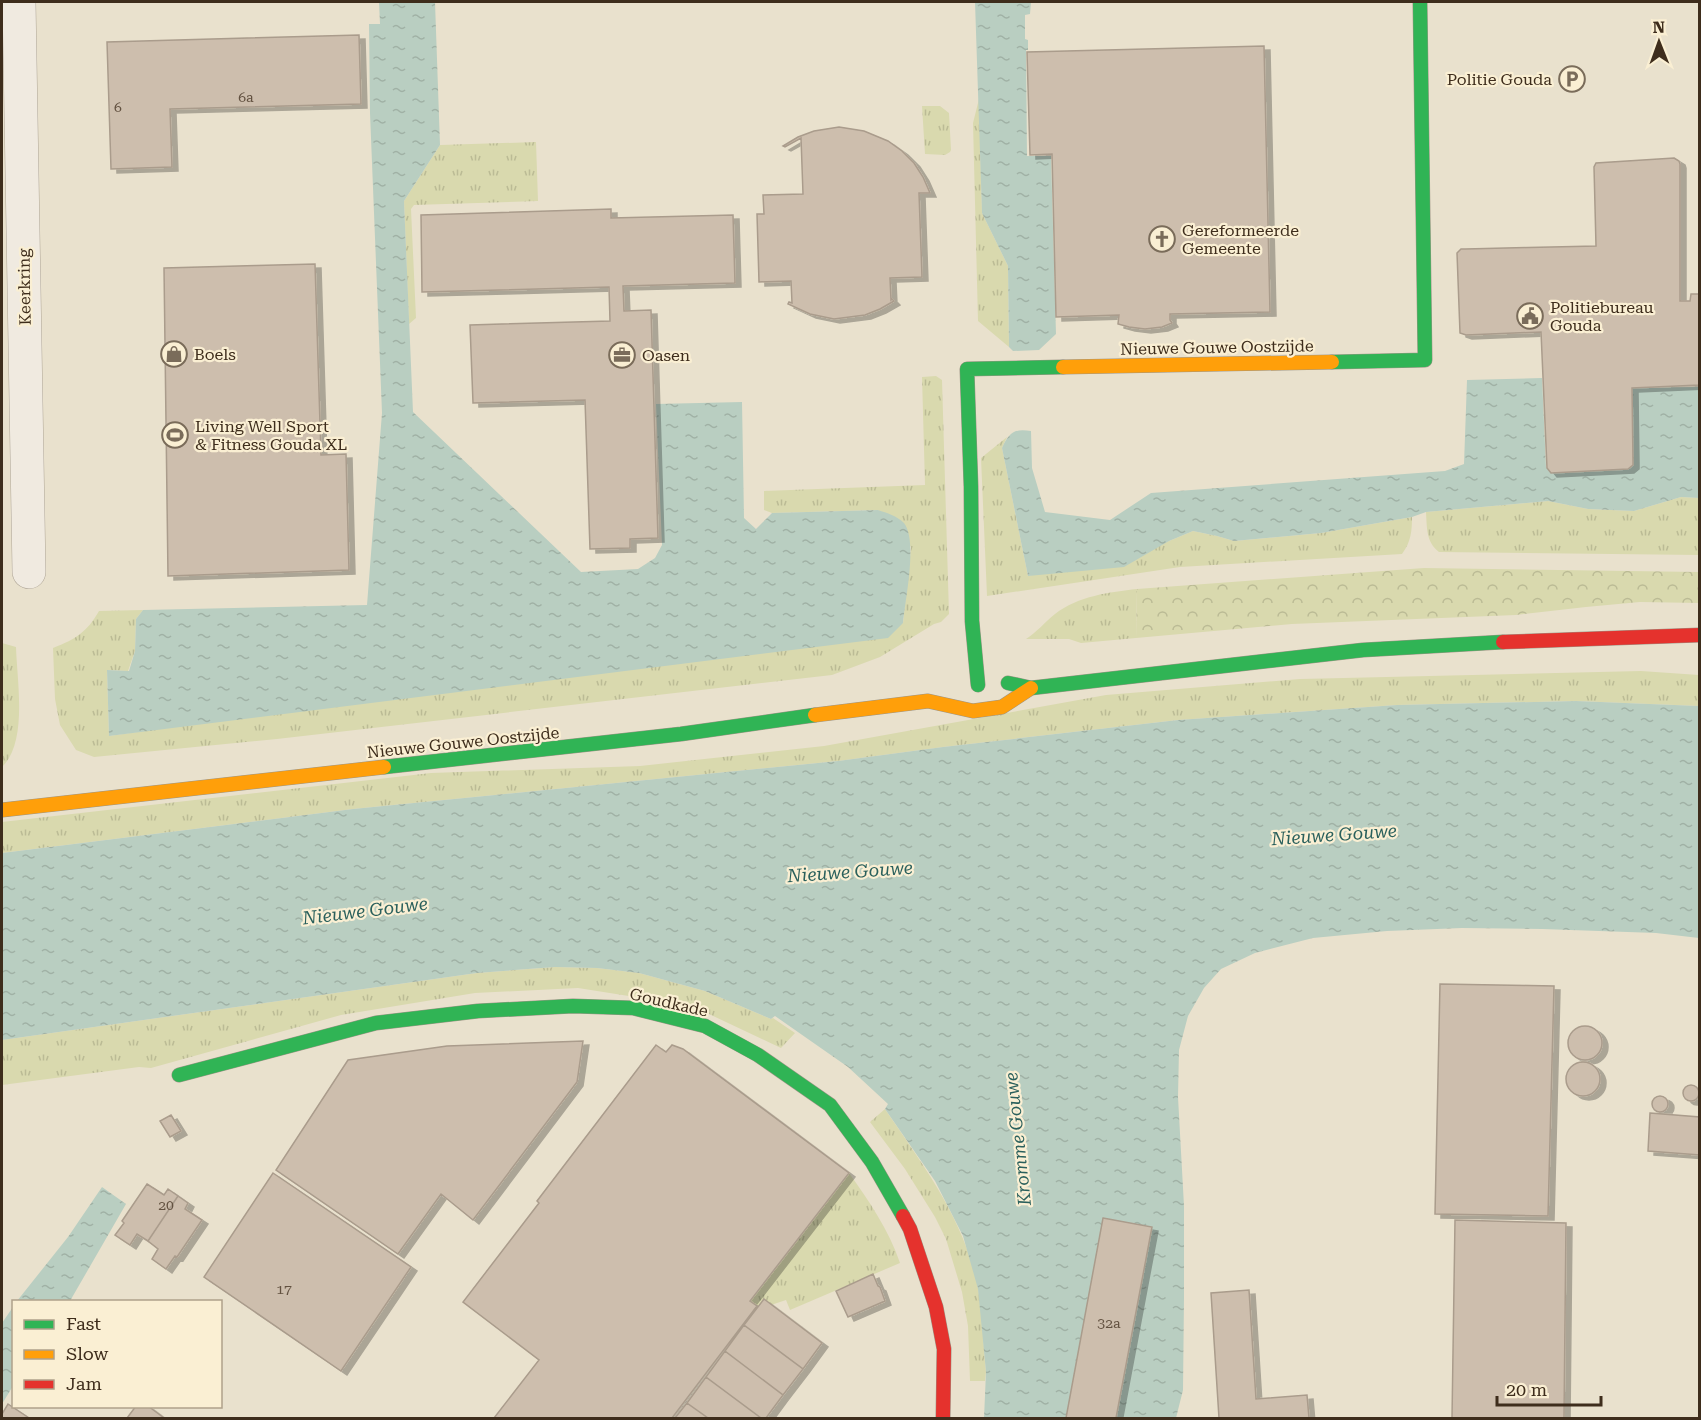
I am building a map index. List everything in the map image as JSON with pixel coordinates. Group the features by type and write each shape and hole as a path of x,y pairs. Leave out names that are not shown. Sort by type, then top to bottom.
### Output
{"street":[{"name":"Keerkring","path":"19,2 29,572"},
{"name":"Nieuwe Gouwe Oostzijde","path":"1031,688 1002,707 973,711 966,694 972,634 967,369 1425,360 1420,2"},
{"name":"Nieuwe Gouwe Oostzijde","path":"2,810 681,734 928,701 966,694 1004,682 1031,688 1363,650 1498,642 1700,635"},
{"name":"Nieuwe Gouwe Oostzijde","path":"928,701 949,690"},
{"name":"Goudkade","path":"179,1075 376,1023 478,1011 573,1006 633,1008 705,1026 758,1056 830,1105 873,1162 910,1229 936,1307 944,1349 943,1419"}],"green space":[{"path":"979,99 982,213 1008,266 1009,347 978,321 973,123"},
{"path":"922,106 940,106 949,113 951,150 945,155 925,154"},
{"path":"536,142 538,201 414,205 411,209 416,318 409,324 404,201 440,145"},
{"path":"936,376 942,380 949,614 941,622 880,657 832,675 277,739 94,757 76,750 60,725 55,699 53,648 80,634 99,611 143,610 136,619 135,651 128,671 107,670 109,736 903,623 911,547 878,510 772,513 764,510 764,491 925,485 922,377"},
{"path":"1007,437 1002,448 1028,576 1169,541 1193,531 1234,541 1321,533 1412,517 1410,536 1402,554 1180,567 987,596 981,458"},
{"path":"1681,497 1699,498 1699,555 1439,552 1429,539 1427,529 1426,512 1548,501 1588,509 1634,511"},
{"path":"1424,568 1699,572 1699,603 1640,602 1516,615 1292,624 1136,638 1137,589"},
{"path":"1137,589 1136,638 1081,643 1069,639 1026,639 1055,614 1074,603 1105,593"},
{"path":"2,643 16,647 19,710 15,742 10,756 2,767"},
{"path":"1641,671 1699,675 1699,706 1576,701 1397,705 1178,720 838,761 353,809 2,853 2,822 431,773 640,766 824,746 1106,695 1300,679"},
{"path":"555,967 597,968 639,973 705,991 773,1018 795,1033 781,1048 692,1006 578,988 475,993 341,1015 151,1068 139,1067 2,1085 2,1040 477,973"},
{"path":"885,1109 941,1194 953,1216 972,1263 980,1298 985,1381 970,1381 968,1326 962,1292 946,1239 905,1169 870,1122"},
{"path":"849,1173 884,1227 900,1263 790,1310 786,1300 771,1305 764,1299 758,1307 750,1301"}],"water":[{"path":"379,2 435,2 440,145 404,201 413,412 581,572 638,569 655,558 662,545 656,404 742,402 744,518 756,529 772,513 878,510 904,523 910,543 910,556 903,623 888,638 109,736 107,670 129,671 135,651 136,619 143,610 367,605 382,413 370,113 369,24 380,24"},
{"path":"975,2 1031,2 1030,14 1025,15 1025,39 1028,40 1028,50 1026,50 1027,156 1051,156 1056,334 1039,350 1013,351 1009,347 1008,266 982,213"},
{"path":"1542,378 1546,467 1551,473 1628,469 1633,465 1632,388 1699,387 1699,498 1681,497 1634,511 1588,509 1548,501 1426,512 1412,517 1321,533 1234,541 1193,531 1169,541 1124,567 1028,576 1002,448 1010,435 1016,431 1031,431 1032,468 1045,512 1110,520 1151,493 1445,471 1464,464 1467,380"},
{"path":"1576,701 1699,706 1699,938 1656,933 1542,929 1462,928 1387,931 1313,938 1255,953 1221,969 1204,988 1188,1016 1179,1050 1178,1097 1184,1206 1184,1298 1183,1390 1176,1418 984,1418 986,1372 978,1289 963,1236 935,1181 885,1109 888,1104 848,1067 775,1016 771,1019 705,991 639,973 597,968 555,967 477,973 2,1040 2,853 353,809 838,761 1178,720 1397,705"},
{"path":"102,1187 126,1204 71,1300 18,1300 68,1237"},
{"path":"12,1308 12,1388 2,1404 2,1323"}],"building":[{"path":"359,35 361,104 170,109 172,167 111,169 107,42"},
{"name":"Gereformeerde Gemeente","path":"1264,46 1270,312 1170,314 1172,323 1145,329 1118,324 1119,315 1056,317 1052,154 1030,155 1027,52"},
{"path":"839,127 864,131 888,141 902,151 914,163 930,193 919,193 922,277 890,278 891,300 894,301 865,315 834,319 810,314 788,304 792,303 791,281 759,282 757,214 764,214 763,195 803,194 801,138 783,146 814,131"},
{"path":"1674,158 1680,164 1680,301 1690,301 1691,294 1700,294 1700,385 1632,388 1633,465 1628,469 1551,473 1547,468 1541,332 1466,335 1460,333 1457,253 1461,249 1596,246 1594,167 1596,163"},
{"path":"611,209 611,218 733,215 735,283 623,286 624,311 651,310 658,538 630,539 630,548 590,549 585,400 473,403 470,325 610,321 609,287 422,292 421,215"},
{"path":"315,264 321,455 346,454 349,570 168,576 164,268"},
{"path":"1440,984 1554,986 1548,1216 1435,1214"},
{"path":"1585,1026 1597,1031 1602,1043 1597,1055 1585,1060 1573,1055 1568,1043 1573,1031"},
{"path":"583,1041 577,1082 473,1220 441,1194 398,1254 276,1170 348,1060 447,1046"},
{"path":"656,1045 666,1052 672,1045 683,1049 849,1173 750,1301 757,1306 672,1418 494,1418 539,1360 463,1302"},
{"path":"1583,1062 1595,1067 1600,1079 1595,1091 1583,1096 1571,1091 1566,1079 1571,1067"},
{"path":"1688,1085 1694,1085 1699,1093 1697,1099 1688,1101 1683,1096 1683,1090"},
{"path":"1660,1096 1666,1098 1668,1104 1666,1110 1660,1112 1654,1110 1652,1104 1654,1098"},
{"path":"1650,1113 1700,1117 1700,1155 1648,1151"},
{"path":"171,1115 181,1131 170,1137 160,1121"},
{"path":"273,1173 411,1267 341,1371 204,1277"},
{"path":"147,1184 164,1195 168,1189 178,1196 148,1241 137,1234 130,1245 115,1235"},
{"path":"178,1196 188,1203 185,1209 202,1220 166,1269 152,1259 158,1249 148,1241"},
{"path":"1103,1218 1152,1227 1116,1418 1066,1418"},
{"path":"1455,1220 1566,1223 1564,1418 1452,1418"},
{"path":"873,1274 885,1301 848,1317 836,1291"},
{"path":"1249,1290 1256,1399 1307,1395 1309,1418 1219,1418 1211,1293"},
{"path":"764,1299 822,1343 803,1369 744,1325"},
{"path":"744,1325 803,1369 783,1395 725,1351"},
{"path":"725,1351 783,1395 766,1418 761,1418 706,1377"},
{"path":"706,1377 761,1418 708,1418 687,1403"},
{"path":"687,1403 708,1418 675,1418"},
{"path":"8,1404 29,1418 2,1418"},
{"path":"134,1408 151,1408 164,1418 127,1418"}],"traffic: fast":[{"path":"1332,362 1425,360 1420,2"},
{"path":"978,685 972,621 967,369 1063,367"},
{"path":"1008,683 1031,688 1363,650 1503,642"},
{"path":"384,767 681,734 815,715"},
{"path":"179,1075 376,1023 478,1011 573,1006 633,1008 705,1026 758,1055 830,1105 872,1162 903,1216"}],"traffic: slow":[{"path":"1063,367 1332,362"},
{"path":"815,715 928,701 973,711 1002,707 1031,688"},
{"path":"2,810 384,767"}],"traffic: jam":[{"path":"1503,642 1700,635"},
{"path":"903,1216 910,1229 936,1307 944,1349 943,1418"}],"place":[{"name":"Politie Gouda","path":"1572,79"},
{"name":"Gereformeerde Gemeente","path":"1162,239"},
{"name":"Politiebureau Gouda","path":"1530,316"},
{"name":"Boels","path":"174,354"},
{"name":"Oasen","path":"622,355"},
{"name":"Living Well Sport & Fitness Gouda XL","path":"175,435"}],"water label":[{"name":"Nieuwe Gouwe","path":"1334,835"},
{"name":"Nieuwe Gouwe","path":"850,872"},
{"name":"Nieuwe Gouwe","path":"365,911"},
{"name":"Kromme Gouwe","path":"1018,1139"}]}
